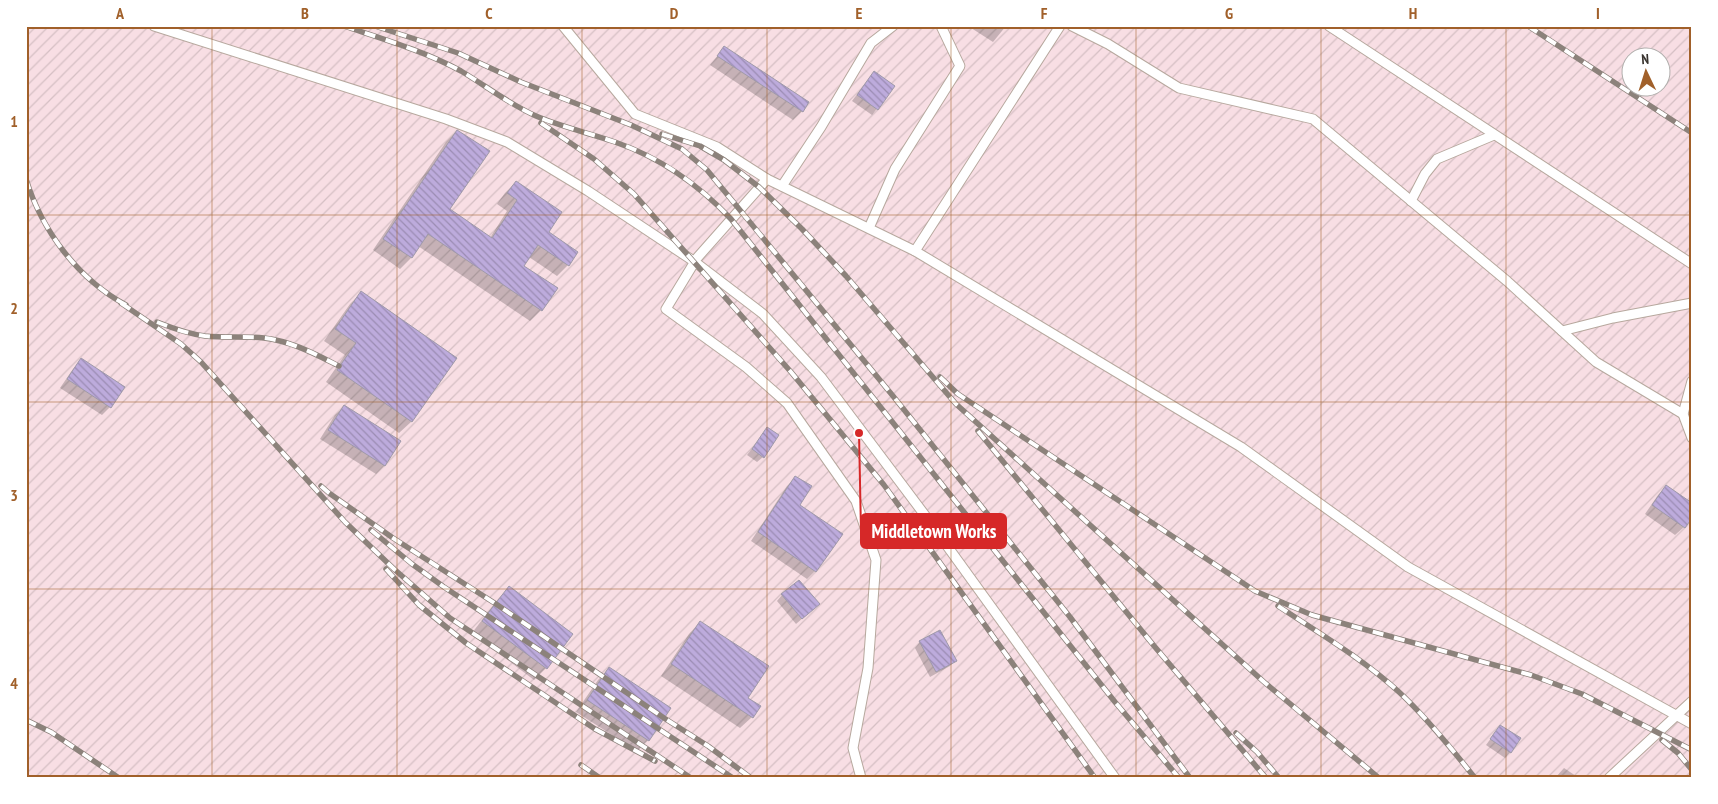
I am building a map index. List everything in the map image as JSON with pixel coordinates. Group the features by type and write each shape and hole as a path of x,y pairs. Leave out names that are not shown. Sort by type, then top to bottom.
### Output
{"lane":[{"path":"154,26 446,119 507,142 588,191 695,262 763,314 821,376 924,514 1115,778"},
{"path":"563,26 635,114 717,147 767,179 915,251 1241,447 1408,566 1692,724"},
{"path":"782,186 821,127 871,43 893,26"},
{"path":"869,228 895,170 960,66 941,26"},
{"path":"915,251 1060,26"},
{"path":"1072,26 1108,44 1179,88 1313,119 1507,281 1596,362 1682,414 1692,438"},
{"path":"1329,26 1692,264"},
{"path":"1411,200 1425,174 1437,159 1494,135"},
{"path":"767,179 695,262 666,309 746,367 787,402 856,501 876,560 868,668 853,748 861,778"},
{"path":"1562,332 1613,318 1692,303"},
{"path":"1682,414 1692,381"},
{"path":"1609,778 1692,702"}],"shaded area":[{"path":"26,26 1692,26 1692,778 26,778"}],"building":[{"path":"724,46 809,102 803,112 717,56"},
{"path":"874,71 895,86 878,110 857,95"},
{"path":"457,130 490,151 450,209 492,238 517,200 507,193 516,181 562,212 549,232 578,252 569,266 538,245 524,266 558,288 542,311 428,234 412,258 383,239"},
{"path":"361,291 457,358 412,422 337,370 356,343 335,329"},
{"path":"81,358 125,387 111,408 67,379"},
{"path":"344,405 401,441 385,466 328,430"},
{"path":"767,427 779,435 764,458 752,449"},
{"path":"795,476 812,486 800,505 843,534 816,572 758,532"},
{"path":"1666,485 1692,503 1692,518 1685,528 1652,505"},
{"path":"799,580 820,604 802,619 781,594"},
{"path":"509,586 573,634 547,669 482,621"},
{"path":"700,621 769,666 748,698 761,706 753,718 671,664"},
{"path":"940,630 957,661 936,672 919,641"},
{"path":"609,667 671,708 649,741 587,700"},
{"path":"1500,725 1521,738 1511,753 1490,739"}],"railway":[{"path":"344,26 433,57 461,71 516,106 536,116 632,148 678,173 705,194 731,219 1115,702 1179,778"},
{"path":"375,26 458,53 521,82 631,125 682,149 707,170 893,396 1070,617 1190,778"},
{"path":"1528,26 1692,133"},
{"path":"541,123 594,159 634,194 791,372 884,485 1095,778"},
{"path":"662,134 700,146 724,160 759,187 846,276 956,404 1264,682 1379,778"},
{"path":"26,179 42,217 64,252 92,282 126,305"},
{"path":"121,303 181,344 201,362 345,522 394,569 450,618 691,778"},
{"path":"157,322 205,336 257,337 284,342 339,366"},
{"path":"940,377 958,394 1255,591 1312,615 1531,675 1582,694 1692,750"},
{"path":"978,431 1155,647 1266,778"},
{"path":"321,486 393,538 496,604 708,746 751,778"},
{"path":"371,530 412,564 444,587 733,778"},
{"path":"386,569 419,605 466,643 595,729 655,761"},
{"path":"1278,606 1356,657 1399,692 1429,723 1475,778"},
{"path":"26,720 51,732 119,778"},
{"path":"1236,733 1257,752 1279,778"},
{"path":"1662,740 1678,753 1692,770"},
{"path":"581,765 600,778"}],"place":[{"name":"Middletown Works","path":"859,433"}]}
